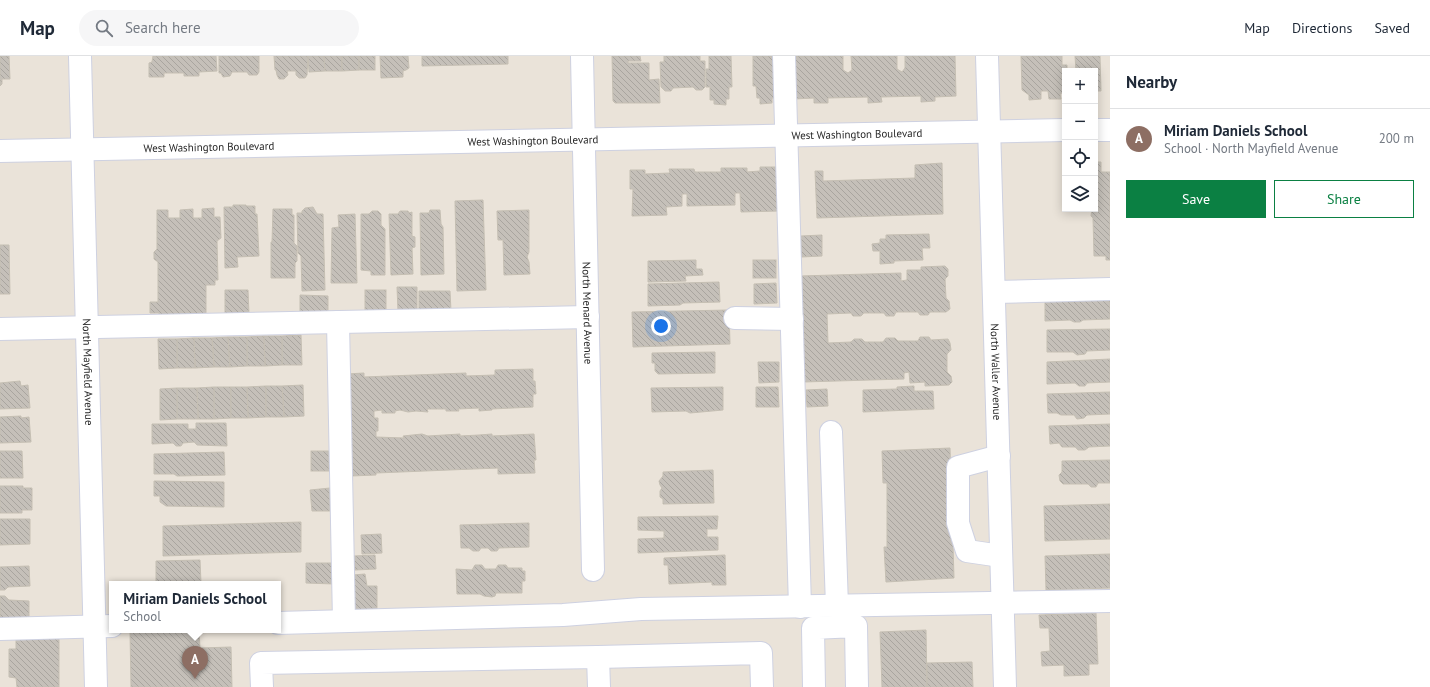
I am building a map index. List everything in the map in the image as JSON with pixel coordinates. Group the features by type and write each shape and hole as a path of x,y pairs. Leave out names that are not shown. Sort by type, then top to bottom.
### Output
{"street":[{"name":"North Mayfield Avenue","path":"80,56 87,328 103,626 96,687"},
{"name":"North Menard Avenue","path":"582,56 593,570"},
{"path":"784,56 800,607"},
{"name":"North Waller Avenue","path":"987,56 1005,687"},
{"name":"West Washington Boulevard","path":"0,151 1062,130"},
{"path":"1098,130 1110,130"},
{"path":"994,292 1110,289"},
{"path":"0,329 588,318"},
{"path":"735,318 792,319"},
{"path":"338,322 344,621"},
{"path":"832,432 837,606"},
{"path":"999,456 958,466 958,522 967,551 1001,556"},
{"path":"281,623 563,615 641,609 1110,601"},
{"path":"0,628 103,626"},
{"path":"814,687 813,628 856,626 857,687"},
{"path":"262,687 261,663 761,653 762,687"},
{"path":"598,657 599,687"}],"building":[{"path":"0,56 9,56 10,79 2,79 2,84 0,86"},
{"path":"153,56 216,56 217,71 199,72 199,76 184,76 184,73 164,73 164,77 149,77 149,63 152,62"},
{"path":"219,56 259,56 259,72 257,75 249,75 247,72 232,72 230,76 223,77 221,73 219,73"},
{"path":"274,56 308,56 307,75 305,78 299,78 296,75 296,71 287,71 288,75 284,79 279,79 275,70"},
{"path":"308,56 324,56 325,71 309,72"},
{"path":"324,56 342,56 342,71 325,71"},
{"path":"342,56 359,56 359,70 342,71"},
{"path":"359,56 375,56 375,70 359,70"},
{"path":"380,56 408,56 409,68 403,71 403,77 381,78"},
{"path":"422,56 508,56 508,64 422,66"},
{"path":"612,56 640,56 641,61 628,61 628,63 649,63 649,80 659,79 660,103 615,103 613,101"},
{"path":"664,56 700,56 700,61 705,61 705,87 702,90 696,90 693,87 673,88 671,91 665,91 661,87 660,62 664,62"},
{"path":"709,56 731,56 732,87 729,87 729,99 726,99 726,105 714,104 714,100 710,100 710,87 706,87 706,69 709,69"},
{"path":"753,56 774,56 776,98 772,98 772,103 760,104 760,98 757,98 756,86 753,86"},
{"path":"793,56 843,56 843,70 848,73 852,70 851,56 897,56 897,69 902,72 905,68 905,56 955,56 956,96 935,97 935,101 921,102 921,96 881,97 882,102 868,103 868,97 828,98 828,103 814,103 814,98 794,99"},
{"path":"1021,56 1062,56 1062,65 1067,65 1067,68 1062,68 1061,99 1049,99 1048,91 1041,91 1041,99 1029,100 1029,95 1022,90"},
{"path":"1075,56 1100,56 1101,91 1098,91 1098,68 1076,68"},
{"path":"1098,162 1101,162 1101,172 1110,172 1110,260 1106,260 1106,256 1094,256 1093,218 1091,216 1092,212 1098,212"},
{"path":"942,163 943,214 817,218 815,171 823,171 823,181 915,178 915,165"},
{"path":"760,167 778,167 779,211 741,212 740,193 735,193 735,205 687,206 687,194 682,194 682,206 666,207 667,215 632,216 633,189 630,189 630,170 645,170 645,174 670,173 669,169 694,169 695,172 721,172 721,168 747,168 747,172 760,171"},
{"path":"483,200 486,290 457,291 455,201"},
{"path":"233,205 255,206 255,214 257,214 259,256 237,257 238,267 225,268 224,207 233,207"},
{"path":"313,207 317,214 323,214 325,290 302,291 301,256 298,253 297,213 302,213 305,208"},
{"path":"214,208 214,217 220,217 221,238 217,241 218,280 215,280 215,285 206,285 206,317 159,318 159,313 150,313 150,302 158,302 158,262 154,259 154,252 157,249 157,210 168,210 168,218 180,218 180,210 193,209 193,218 202,218 202,209"},
{"path":"273,209 292,209 292,215 294,215 294,243 297,246 295,278 271,278"},
{"path":"430,210 440,210 441,224 443,227 444,274 421,275 420,213 429,213"},
{"path":"529,210 529,252 527,257 530,274 504,275 503,240 498,240 497,211"},
{"path":"372,211 378,211 381,214 381,225 385,229 385,275 371,275 371,271 361,270 361,214 369,214"},
{"path":"400,211 408,211 409,213 412,212 412,236 415,237 415,247 412,248 413,274 391,275 389,214 398,214"},
{"path":"355,214 357,283 331,283 332,228 339,227 338,215"},
{"path":"929,234 930,248 922,248 923,260 894,261 894,263 880,264 880,251 873,251 872,244 880,243 880,239 886,239 886,235"},
{"path":"822,235 822,256 801,257 801,236"},
{"path":"0,245 9,245 10,294 0,294"},
{"path":"696,260 696,269 702,269 703,275 685,276 686,281 648,282 648,261"},
{"path":"753,260 776,260 776,278 753,278"},
{"path":"945,266 948,269 948,276 945,279 946,298 949,301 950,309 946,312 930,312 928,315 920,315 918,312 896,312 894,316 886,316 884,313 864,313 861,316 853,316 851,313 827,314 828,343 851,342 854,339 862,339 865,342 883,342 886,338 895,338 898,341 918,341 920,337 929,337 931,340 948,339 951,350 947,354 947,372 951,376 952,382 949,385 925,386 925,382 910,383 909,372 904,373 904,379 803,382 800,276 901,273 901,281 907,280 907,270 921,270 921,267"},
{"path":"719,282 720,302 648,306 648,284"},
{"path":"776,283 777,303 754,304 754,284"},
{"path":"397,287 417,287 417,310 398,311"},
{"path":"225,290 248,290 249,314 225,314"},
{"path":"365,290 386,290 386,311 365,311"},
{"path":"419,291 450,291 451,311 419,312"},
{"path":"300,295 328,296 328,313 300,313"},
{"path":"1110,296 1110,319 1083,320 1080,322 1070,320 1045,321 1045,299"},
{"path":"729,310 730,344 633,347 632,312"},
{"path":"1110,329 1110,350 1087,351 1085,354 1077,355 1073,352 1047,352 1047,330"},
{"path":"301,335 302,365 282,365 282,336"},
{"path":"264,336 282,336 282,365 265,366"},
{"path":"264,336 265,366 247,366 247,337"},
{"path":"228,337 230,367 214,367 212,338"},
{"path":"228,337 247,337 247,366 230,367"},
{"path":"194,338 212,338 214,367 195,368"},
{"path":"194,338 195,368 177,368 177,339"},
{"path":"158,339 177,339 177,368 159,369"},
{"path":"715,352 715,373 658,374 655,371 655,363 652,363 652,353"},
{"path":"1110,359 1110,382 1087,383 1085,386 1079,386 1075,383 1047,384 1047,362"},
{"path":"758,362 779,362 779,382 759,383"},
{"path":"533,369 533,381 535,381 536,394 533,394 533,407 479,411 479,408 458,409 459,411 427,409 428,412 408,412 400,410 395,411 395,413 382,413 382,410 374,411 374,418 378,418 378,431 376,431 376,437 404,438 403,436 422,434 428,436 460,434 460,436 492,434 492,436 534,434 536,460 534,460 535,473 498,474 498,468 376,473 376,475 351,476 347,374 364,373 364,377 466,373 466,376 495,375 495,370"},
{"path":"20,381 21,386 28,385 30,408 0,409 0,383"},
{"path":"303,385 304,416 284,417 282,386"},
{"path":"266,386 266,417 248,418 247,387"},
{"path":"266,386 282,386 284,417 266,417"},
{"path":"914,386 914,391 933,391 934,409 863,412 863,390 897,389 897,387"},
{"path":"214,387 231,387 231,418 214,419"},
{"path":"214,387 214,419 198,419 197,388"},
{"path":"231,387 247,387 248,418 231,418"},
{"path":"723,387 723,410 690,413 686,411 652,412 651,388"},
{"path":"756,387 778,387 779,407 756,407"},
{"path":"177,388 197,388 198,419 177,419"},
{"path":"177,388 177,419 160,420 160,389"},
{"path":"827,389 828,406 807,407 806,390"},
{"path":"1110,392 1110,414 1087,415 1084,418 1077,419 1074,415 1048,413 1047,394"},
{"path":"21,416 21,418 29,417 31,442 0,443 0,417"},
{"path":"196,423 226,423 227,446 197,445 194,442 183,443 181,446 176,446 173,443 152,444 152,424 188,424 188,429 196,429"},
{"path":"1110,424 1110,446 1089,447 1085,450 1078,450 1075,447 1062,447 1059,443 1050,444 1049,426"},
{"path":"950,448 954,578 886,582 884,547 887,547 887,483 883,483 882,451"},
{"path":"0,451 22,451 23,478 0,478"},
{"path":"311,451 329,451 329,471 311,471"},
{"path":"224,452 225,475 177,476 174,474 154,474 154,454"},
{"path":"1110,460 1110,483 1098,483 1096,487 1091,487 1088,484 1063,484 1060,481 1059,475 1062,472 1062,461"},
{"path":"713,470 714,503 663,504 663,499 660,497 660,491 662,488 659,481 663,476 663,472"},
{"path":"154,481 224,482 224,507 166,506 160,502 160,496 154,496"},
{"path":"0,486 23,486 23,488 32,488 32,510 22,510 22,513 0,513"},
{"path":"330,488 330,511 312,511 310,490"},
{"path":"1110,504 1110,539 1045,541 1044,506"},
{"path":"718,516 717,529 707,529 707,537 718,537 718,550 638,553 638,539 664,538 664,531 638,530 638,517"},
{"path":"0,519 30,519 30,544 0,545"},
{"path":"301,522 301,552 163,556 163,526"},
{"path":"529,523 529,547 499,548 497,551 491,551 488,548 481,548 479,551 473,551 469,548 461,548 460,525"},
{"path":"381,534 382,553 362,554 361,535"},
{"path":"1110,554 1110,588 1046,590 1045,556"},
{"path":"375,555 376,569 355,570 354,556"},
{"path":"725,555 726,585 712,585 712,582 669,584 668,565 664,565 664,558"},
{"path":"200,560 201,581 156,581 156,561"},
{"path":"306,563 334,563 334,584 306,583"},
{"path":"475,565 482,565 485,569 496,569 498,565 506,565 508,568 522,568 522,571 525,571 525,581 522,581 522,593 496,593 495,596 492,597 480,594 457,594 456,569 472,570"},
{"path":"29,566 30,586 8,587 5,590 0,590 0,567"},
{"path":"365,574 367,586 377,586 377,609 353,610 353,575"},
{"path":"0,596 5,596 9,600 29,601 29,619 0,620"},
{"path":"1096,613 1098,664 1089,664 1089,675 1064,676 1064,665 1042,666 1041,652 1050,651 1049,628 1040,628 1039,615"},
{"path":"926,630 927,687 882,687 880,632"},
{"path":"59,633 59,687 17,687 16,678 9,677 9,649 16,649 16,636"},
{"path":"130,633 199,633 200,648 231,647 232,687 131,687"},
{"path":"972,662 973,687 927,687 927,663"}],"place":[{"name":"Miriam Daniels School","path":"195,679"}]}
